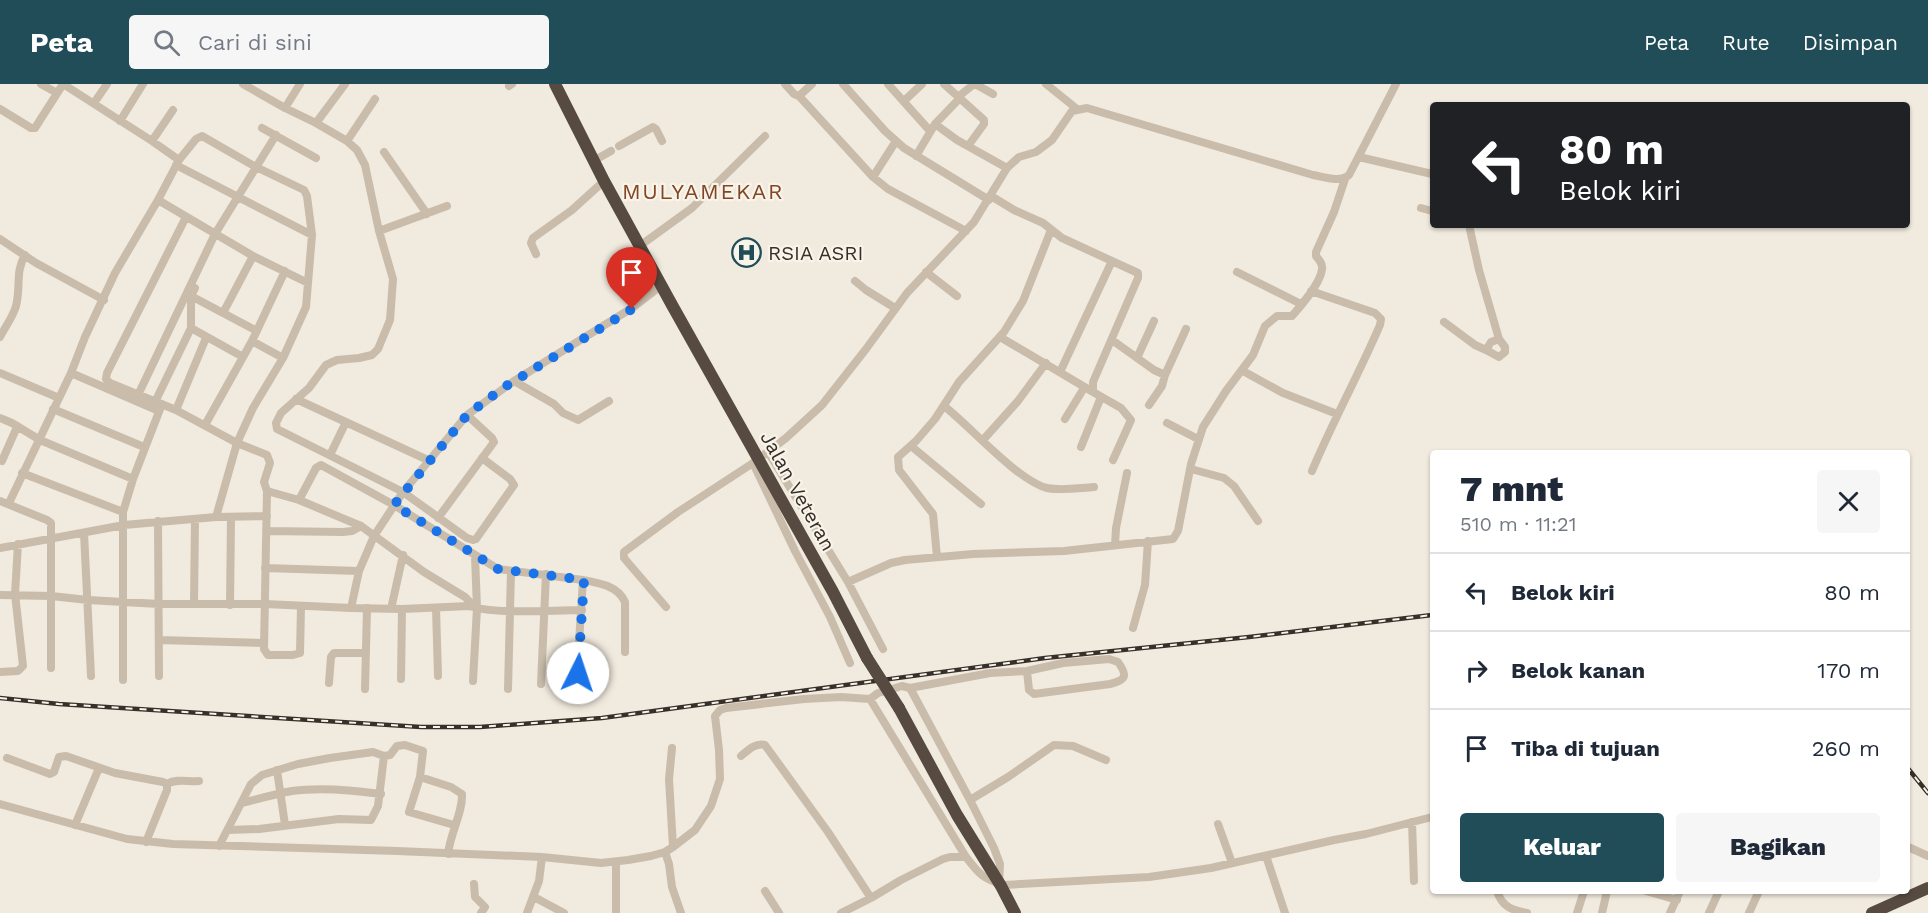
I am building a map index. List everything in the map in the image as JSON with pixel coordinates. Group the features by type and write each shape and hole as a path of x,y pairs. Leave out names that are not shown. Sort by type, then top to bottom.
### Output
{"highway":[{"name":"Jalan Veteran","path":"555,84 604,181 760,458 867,658 898,708 957,815 999,883 1013,912"},
{"path":"1872,913 1928,888"},
{"path":"1892,913 1928,896"}],"street":[{"path":"41,84 57,93"},
{"path":"0,109 31,128 35,128 63,84 152,141 178,163 237,197 312,235"},
{"path":"94,103 107,84"},
{"path":"120,121 143,84"},
{"path":"243,84 316,123 347,141 357,150 365,165 393,287 390,320 378,349 372,355 337,360 326,365 309,388 281,413 276,423 277,429 404,492 438,518 473,540 476,539 514,485 510,479 482,458"},
{"path":"259,93 264,84"},
{"path":"285,108 300,84"},
{"path":"316,123 345,84"},
{"path":"785,84 799,96 873,177 888,189 966,231"},
{"path":"799,96 812,84"},
{"path":"843,84 885,131 916,156 990,198 1043,223 1062,238 1136,272 1138,275 1112,340 1096,370 1093,382 1097,395 1081,447"},
{"path":"888,84 933,128 1007,168"},
{"path":"904,101 922,84"},
{"path":"944,84 984,122 968,146"},
{"path":"916,156 933,128 974,84 993,94"},
{"path":"1046,84 1077,109"},
{"path":"848,582 891,562 1148,544 1173,539 1177,536 1198,439 1203,427 1226,391 1243,371 1257,347 1265,326 1277,316 1292,315 1311,291 1322,267 1316,252 1346,179 1396,84"},
{"path":"347,141 375,99"},
{"path":"666,608 624,558 624,552 678,512 760,458 828,397 895,308 977,218 1007,168 1018,157 1036,152 1052,140 1072,111 1087,108 1313,175 1346,179"},
{"path":"152,141 173,110"},
{"path":"595,160 653,127 662,141"},
{"path":"261,128 316,158"},
{"path":"138,395 237,197 276,135"},
{"path":"51,668 52,525 50,521 3,503 39,440 116,273 178,163 196,139 202,136 256,167 302,188 306,193 312,235 306,307 283,358 253,408 237,443 216,517"},
{"path":"641,245 692,208 765,136"},
{"path":"873,177 896,141"},
{"path":"384,152 427,214"},
{"path":"1359,157 1430,174"},
{"path":"536,254 531,243 533,238 572,210 604,181"},
{"path":"158,200 253,256 308,282"},
{"path":"379,231 447,206"},
{"path":"1421,208 1430,210"},
{"path":"159,406 110,383 106,379 106,374 186,217"},
{"path":"1444,322 1496,357 1502,356 1505,352 1479,270 1470,228"},
{"path":"937,557 933,514 899,470 898,457 935,419 967,372 1000,337 1023,301 1051,230"},
{"path":"123,680 123,512 159,406 191,328 191,296 217,235"},
{"path":"0,239 36,263 104,300"},
{"path":"0,337 16,306 20,277 18,269 25,255"},
{"path":"223,313 253,256"},
{"path":"1060,372 1112,261"},
{"path":"205,425 252,341 285,271"},
{"path":"926,272 957,296"},
{"path":"1237,272 1301,304"},
{"path":"855,281 895,308"},
{"path":"351,608 359,571 374,536 394,505 467,415 514,381 632,309 662,285"},
{"path":"1311,291 1376,313 1381,319 1363,364 1337,414 1312,471"},
{"path":"191,296 257,331"},
{"path":"1137,358 1155,321"},
{"path":"191,328 243,357"},
{"path":"1149,405 1162,386 1186,329"},
{"path":"1000,337 1121,408 1131,420 1113,459"},
{"path":"176,410 206,338"},
{"path":"1486,350 1491,342 1499,339"},
{"path":"1112,340 1165,375"},
{"path":"252,341 283,358"},
{"path":"983,440 1018,401 1046,363"},
{"path":"1243,371 1283,393 1337,414"},
{"path":"0,373 59,398"},
{"path":"71,373 159,406 176,410 237,443 264,453 269,458 270,463 264,482 267,491 264,648 268,655 300,653 301,606"},
{"path":"514,381 554,404 575,420 581,419 609,401"},
{"path":"1065,419 1084,387"},
{"path":"296,399 430,461"},
{"path":"944,405 1021,475 1045,488 1094,487"},
{"path":"53,409 144,447"},
{"path":"438,518 492,447 493,441 467,415"},
{"path":"0,418 39,440 133,478"},
{"path":"330,455 345,422"},
{"path":"1167,423 1198,439"},
{"path":"2,461 17,427"},
{"path":"911,446 981,504"},
{"path":"760,458 848,582 883,649"},
{"path":"760,458 795,551 830,617 850,663"},
{"path":"299,500 314,471 321,465 394,505 498,569 604,584 614,589 626,602 625,652"},
{"path":"1191,469 1224,478 1234,486 1258,521"},
{"path":"22,473 123,512"},
{"path":"1115,545 1116,528 1127,473"},
{"path":"267,491 299,500 361,526 424,572 465,597 473,607"},
{"path":"0,548 124,525 216,517 267,516"},
{"path":"230,605 231,517"},
{"path":"194,604 195,520"},
{"path":"158,521 159,676"},
{"path":"267,531 343,532 352,531 361,526"},
{"path":"84,533 91,675"},
{"path":"0,672 18,671 23,666 15,594 18,544"},
{"path":"1132,628 1146,577 1148,544"},
{"path":"391,609 403,555"},
{"path":"473,681 475,556"},
{"path":"265,568 359,571"},
{"path":"508,689 511,571"},
{"path":"541,684 546,574"},
{"path":"578,673 584,580"},
{"path":"0,595 51,596 159,604 582,610"},
{"path":"365,689 367,608"},
{"path":"436,608 438,676"},
{"path":"401,679 402,609"},
{"path":"159,640 264,643"},
{"path":"329,682 332,654 336,652 366,653"},
{"path":"0,804 127,839 146,842 542,857 600,863 616,862 651,856 669,849 699,825 716,796 720,779 715,716 720,710 804,699 841,697 870,699 878,693 902,686 910,688 990,674 1027,671 1063,663 1109,659 1118,662 1125,672 1125,677 1121,681 1110,684 1034,694 1029,690 1027,671"},
{"path":"910,688 970,800 1000,864 999,883"},
{"path":"870,699 966,857 979,875 999,883 1022,884 1149,877 1266,856 1430,818"},
{"path":"219,846 256,778 277,770 330,758 373,752 384,756 390,755 397,746 405,745 421,749 424,755 409,812 454,825"},
{"path":"741,756 754,747 765,745 828,832 871,898"},
{"path":"970,800 1054,745 1073,746 1106,760"},
{"path":"672,748 669,779 669,864 672,887 681,913"},
{"path":"7,759 50,774 54,772 59,758 66,756 115,774 167,784 176,780 199,781"},
{"path":"228,830 339,819 371,820 378,807 381,794 384,756"},
{"path":"75,825 99,768"},
{"path":"277,770 285,825"},
{"path":"420,777 451,787 462,794 448,854"},
{"path":"146,842 167,790 167,784"},
{"path":"242,803 281,793 330,789 381,794"},
{"path":"1412,822 1414,881"},
{"path":"1218,824 1232,863"},
{"path":"1910,848 1928,855"},
{"path":"1266,856 1286,913"},
{"path":"527,913 539,880 542,857"},
{"path":"841,913 943,859 966,857"},
{"path":"616,862 616,913"},
{"path":"474,884 474,896 485,907 481,913"},
{"path":"765,891 779,913"},
{"path":"1498,894 1502,903 1508,908 1527,913"},
{"path":"1577,913 1583,894"},
{"path":"1602,913 1606,894"},
{"path":"1709,913 1718,894"},
{"path":"1749,913 1758,894"},
{"path":"1670,913 1678,895"},
{"path":"534,897 564,913"}],"railway":[{"path":"0,698 59,704 421,727 480,727 602,718 1045,658 1430,615"},
{"path":"1910,771 1928,793"}],"place":[{"name":"RSIA ASRI","path":"747,253"}],"district":[{"name":"MULYAMEKAR","path":"703,191"}],"route":[{"path":"578,673 584,580 498,569 394,505 467,415 492,395 632,309"}]}
